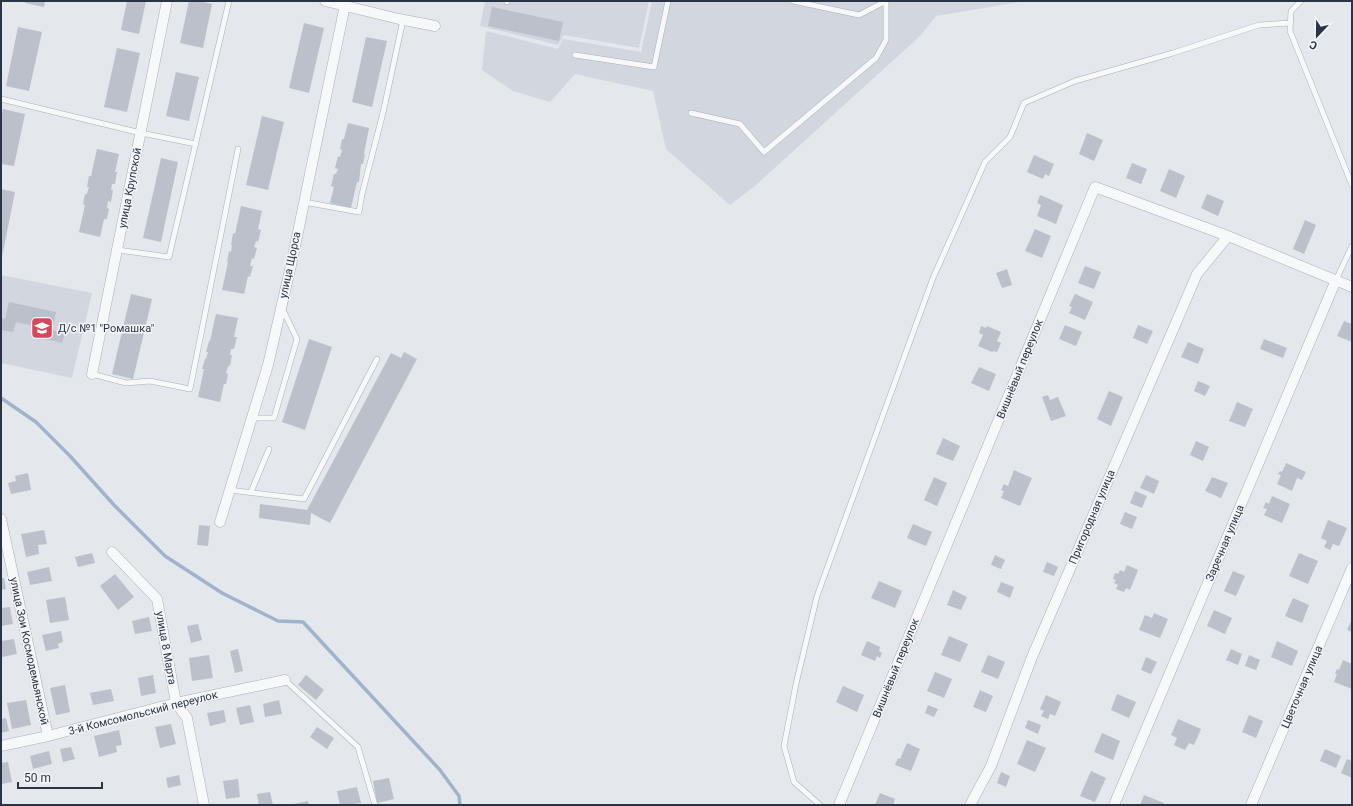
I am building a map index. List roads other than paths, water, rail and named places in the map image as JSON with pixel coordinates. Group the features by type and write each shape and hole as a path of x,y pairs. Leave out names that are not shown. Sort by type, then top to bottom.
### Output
{"street":[{"name":"улица Крупской","path":"92,374 167,1"},
{"path":"325,1 435,26"},
{"name":"улица Щорса","path":"220,522 268,365 345,5"},
{"name":"Вишнёвый переулок","path":"839,805 1095,187 1228,236 1352,287"},
{"name":"Пригородная улица","path":"970,805 991,766 1032,657 1197,274 1228,236"},
{"name":"Заречная улица","path":"1114,805 1336,280"},
{"name":"улица Зои Космодемьянской","path":"1,519 48,736"},
{"name":"улица 8 Марта","path":"112,552 157,599 176,703 187,718 204,805"},
{"name":"Цветочная улица","path":"1251,805 1352,568"},
{"name":"3-й Комсомольский переулок","path":"1,746 48,736 176,703 285,680"}],"lane":[{"path":"118,250 169,257 229,1"},
{"path":"575,54 654,67 668,1"},
{"path":"691,113 740,124 764,152 876,58 886,40 886,1 859,15 793,1"},
{"path":"1301,1 1291,11 1290,31 1352,185"},
{"path":"304,202 359,212 362,194 383,113 403,19"},
{"path":"820,805 794,782 784,746 796,684 817,596 933,278 985,162 1010,137 1024,103 1075,80 1173,53 1259,25 1290,23"},
{"path":"1,99 141,134 196,144"},
{"path":"92,374 126,383 150,381 190,389 238,149"},
{"path":"1336,280 1352,246"},
{"path":"252,418 274,418 297,338 281,307"},
{"path":"230,490 304,499 377,359"},
{"path":"251,492 269,449"},
{"path":"285,680 358,747 376,805"}],"waterway":[{"path":"1,398 36,422 70,456 114,505 165,556 222,593 278,621 303,622 440,770 459,796 460,805"}],"place":[{"name":"Д/с №1 \"Ромашка\"","path":"42,328"}]}
